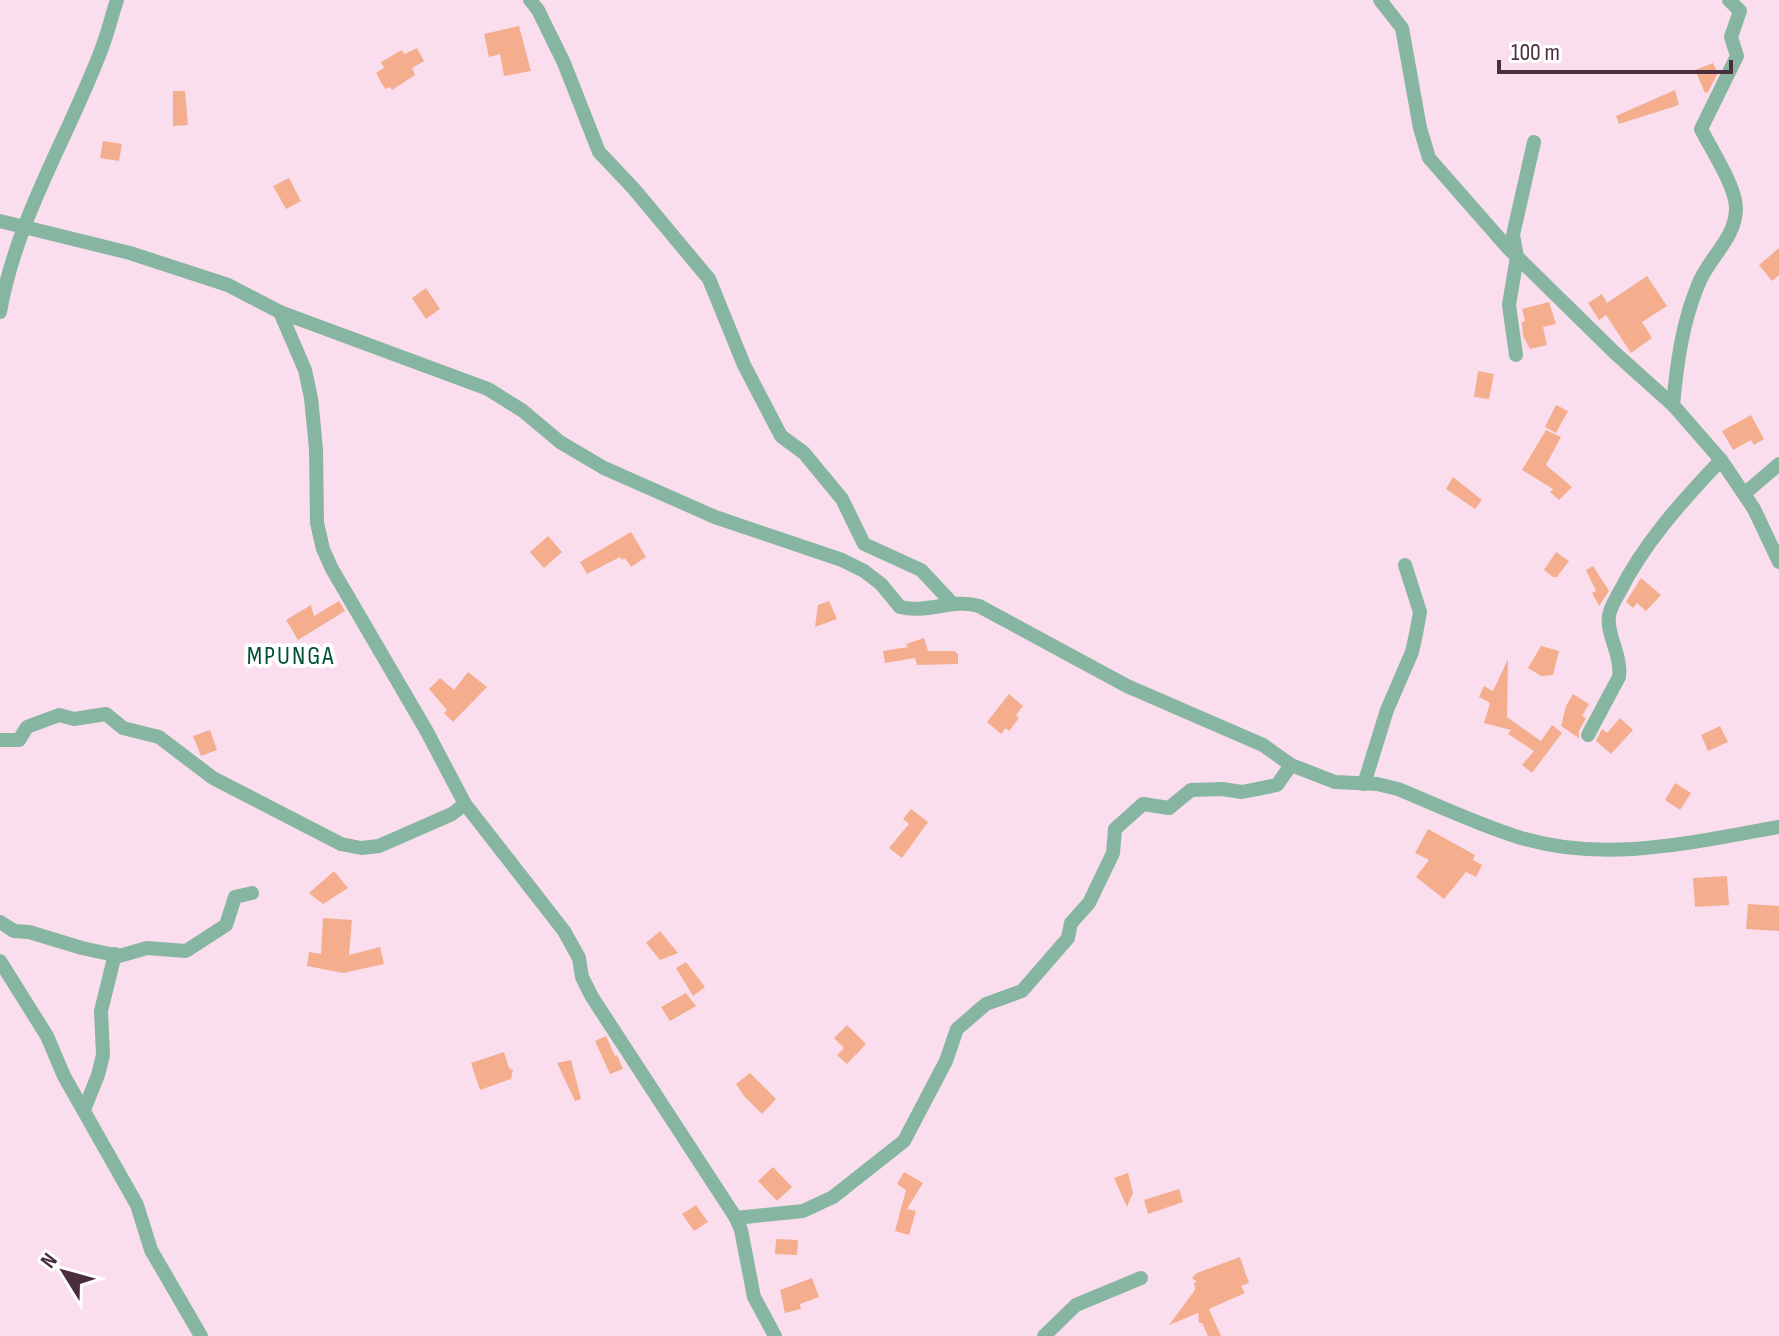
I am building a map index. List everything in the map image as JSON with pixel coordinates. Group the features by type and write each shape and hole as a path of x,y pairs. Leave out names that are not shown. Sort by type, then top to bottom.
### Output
{"street":[{"path":"0,312 7,273 102,50 117,0"},
{"path":"530,0 564,63 599,152 709,279 744,365 781,436 804,453 842,499 864,544 921,570 952,603"},
{"path":"1380,0 1402,28 1420,128 1429,158 1517,257 1673,405 1721,460 1754,509 1779,562"},
{"path":"1673,405 1685,319 1699,280 1728,237 1736,208 1732,191 1701,129 1737,56 1731,37 1740,11 1729,0"},
{"path":"1516,355 1509,305 1517,257 1513,235 1534,142"},
{"path":"0,221 130,253 228,285 280,312 488,389 523,411 560,442 604,468 715,517 842,560 881,584 900,607 918,609 967,602 979,606 1127,686 1263,745 1291,765 1335,782 1398,789 1519,837 1559,845 1619,851 1679,845 1779,827"},
{"path":"280,312 305,370 311,398 316,449 317,523 323,549 336,578 426,730 465,804 564,931 579,958 582,977 592,997 736,1218 754,1297 775,1336"},
{"path":"1588,735 1619,677 1617,650 1608,618 1612,607 1633,565 1688,494 1721,460"},
{"path":"1744,494 1779,464"},
{"path":"1364,784 1387,710 1412,652 1418,623 1420,612 1405,565"},
{"path":"0,740 19,740 27,727 59,715 74,719 106,714 123,728 159,737 213,778 239,793 341,844 361,848 379,846 404,836 452,814 465,804"},
{"path":"736,1218 803,1211 833,1197 904,1141 946,1061 957,1029 986,1004 1022,991 1059,950 1068,938 1071,923 1089,903 1102,879 1113,853 1115,829 1143,804 1169,808 1191,790 1242,792 1263,789 1277,785 1291,765"},
{"path":"0,922 14,931 29,932 119,956 147,948 186,951 226,925 235,897 252,893"},
{"path":"84,1110 103,1055 101,1011 115,954"},
{"path":"0,961 47,1036 64,1076 137,1205 151,1250 201,1336"},
{"path":"1044,1336 1076,1305 1141,1278"}],"building":[{"path":"519,26 531,71 504,76 500,54 489,57 484,34"},
{"path":"417,48 424,61 412,68 415,75 392,90 390,87 385,89 376,73 384,68 381,62 402,50 404,54"},
{"path":"1713,63 1718,73 1705,93 1695,70"},
{"path":"1675,90 1679,105 1619,124 1616,116"},
{"path":"173,91 185,91 188,125 173,126"},
{"path":"103,141 122,144 119,161 100,158"},
{"path":"289,178 301,201 286,209 273,186"},
{"path":"1779,248 1779,275 1772,281 1759,265"},
{"path":"1647,276 1667,306 1642,322 1652,338 1631,353 1606,315 1599,320 1588,303 1602,294 1607,303"},
{"path":"426,288 440,309 426,319 412,298"},
{"path":"1549,302 1556,324 1543,327 1547,345 1530,349 1523,336 1522,322 1525,321 1522,309"},
{"path":"1478,371 1494,374 1489,399 1474,397"},
{"path":"1556,405 1568,411 1556,433 1545,427"},
{"path":"1751,415 1764,439 1754,445 1751,440 1733,450 1722,431"},
{"path":"1546,430 1561,437 1546,465 1572,487 1559,500 1550,492 1553,489 1522,470"},
{"path":"1453,477 1482,500 1475,509 1446,489"},
{"path":"631,532 646,557 631,567 625,558 622,560 620,557 587,574 580,562"},
{"path":"548,536 562,552 544,568 530,552"},
{"path":"1556,552 1569,561 1557,577 1553,577 1544,570"},
{"path":"1593,566 1609,591 1599,606 1586,570"},
{"path":"1641,578 1661,595 1646,611 1637,603 1633,608 1626,602"},
{"path":"339,601 345,611 298,640 286,620 311,605 314,616"},
{"path":"829,601 837,619 815,627 818,605"},
{"path":"924,638 928,651 954,651 958,654 958,664 917,665 915,658 885,663 883,651 908,647 906,644"},
{"path":"1541,646 1559,651 1553,675 1541,676 1528,668"},
{"path":"1508,659 1507,717 1541,741 1552,725 1562,733 1532,773 1522,765 1534,751 1508,734 1511,730 1484,723 1490,703 1479,697 1484,686 1493,691"},
{"path":"468,672 487,687 453,722 429,689 440,678 454,690"},
{"path":"1009,694 1023,706 1009,731 1006,728 1001,734 987,722"},
{"path":"1573,694 1589,704 1582,716 1586,718 1579,738 1561,726"},
{"path":"1620,718 1633,730 1611,754 1596,741 1602,729 1607,733"},
{"path":"1720,726 1728,742 1708,751 1701,735"},
{"path":"210,730 217,750 201,756 193,736"},
{"path":"1675,783 1691,793 1680,810 1665,800"},
{"path":"911,809 928,822 902,858 889,848 909,824 903,819"},
{"path":"1428,829 1475,855 1473,860 1482,865 1476,877 1466,872 1444,899 1416,877 1429,860 1415,853"},
{"path":"334,871 348,888 323,904 309,893"},
{"path":"1727,876 1729,905 1695,907 1693,878"},
{"path":"1748,904 1779,906 1779,931 1746,929"},
{"path":"323,918 352,920 349,955 380,947 384,964 343,973 307,966 309,952 321,954"},
{"path":"660,931 678,953 660,960 646,943"},
{"path":"686,962 705,987 693,996 676,968"},
{"path":"686,993 696,1006 670,1021 661,1007"},
{"path":"847,1025 866,1044 847,1064 837,1055 844,1048 834,1038"},
{"path":"606,1036 623,1069 610,1074 595,1041"},
{"path":"504,1052 509,1068 513,1070 511,1079 480,1090 471,1063"},
{"path":"571,1060 581,1099 575,1101 557,1063"},
{"path":"750,1073 776,1099 762,1114 736,1084"},
{"path":"773,1167 792,1187 777,1201 758,1181"},
{"path":"904,1172 923,1183 907,1209 916,1211 909,1235 895,1231 906,1190 897,1184"},
{"path":"1128,1173 1133,1193 1127,1207 1114,1178"},
{"path":"1179,1189 1183,1202 1148,1214 1144,1200"},
{"path":"696,1205 708,1222 694,1231 682,1214"},
{"path":"776,1239 798,1240 797,1255 775,1254"},
{"path":"1240,1257 1249,1283 1241,1286 1245,1293 1209,1309 1221,1336 1208,1336 1202,1323 1199,1323 1198,1313 1169,1325 1195,1290 1194,1283 1197,1282 1192,1278 1197,1273"},
{"path":"812,1278 819,1297 800,1304 801,1309 785,1313 780,1290"}],"district":[{"name":"MPUNGA","path":"291,656"}]}
